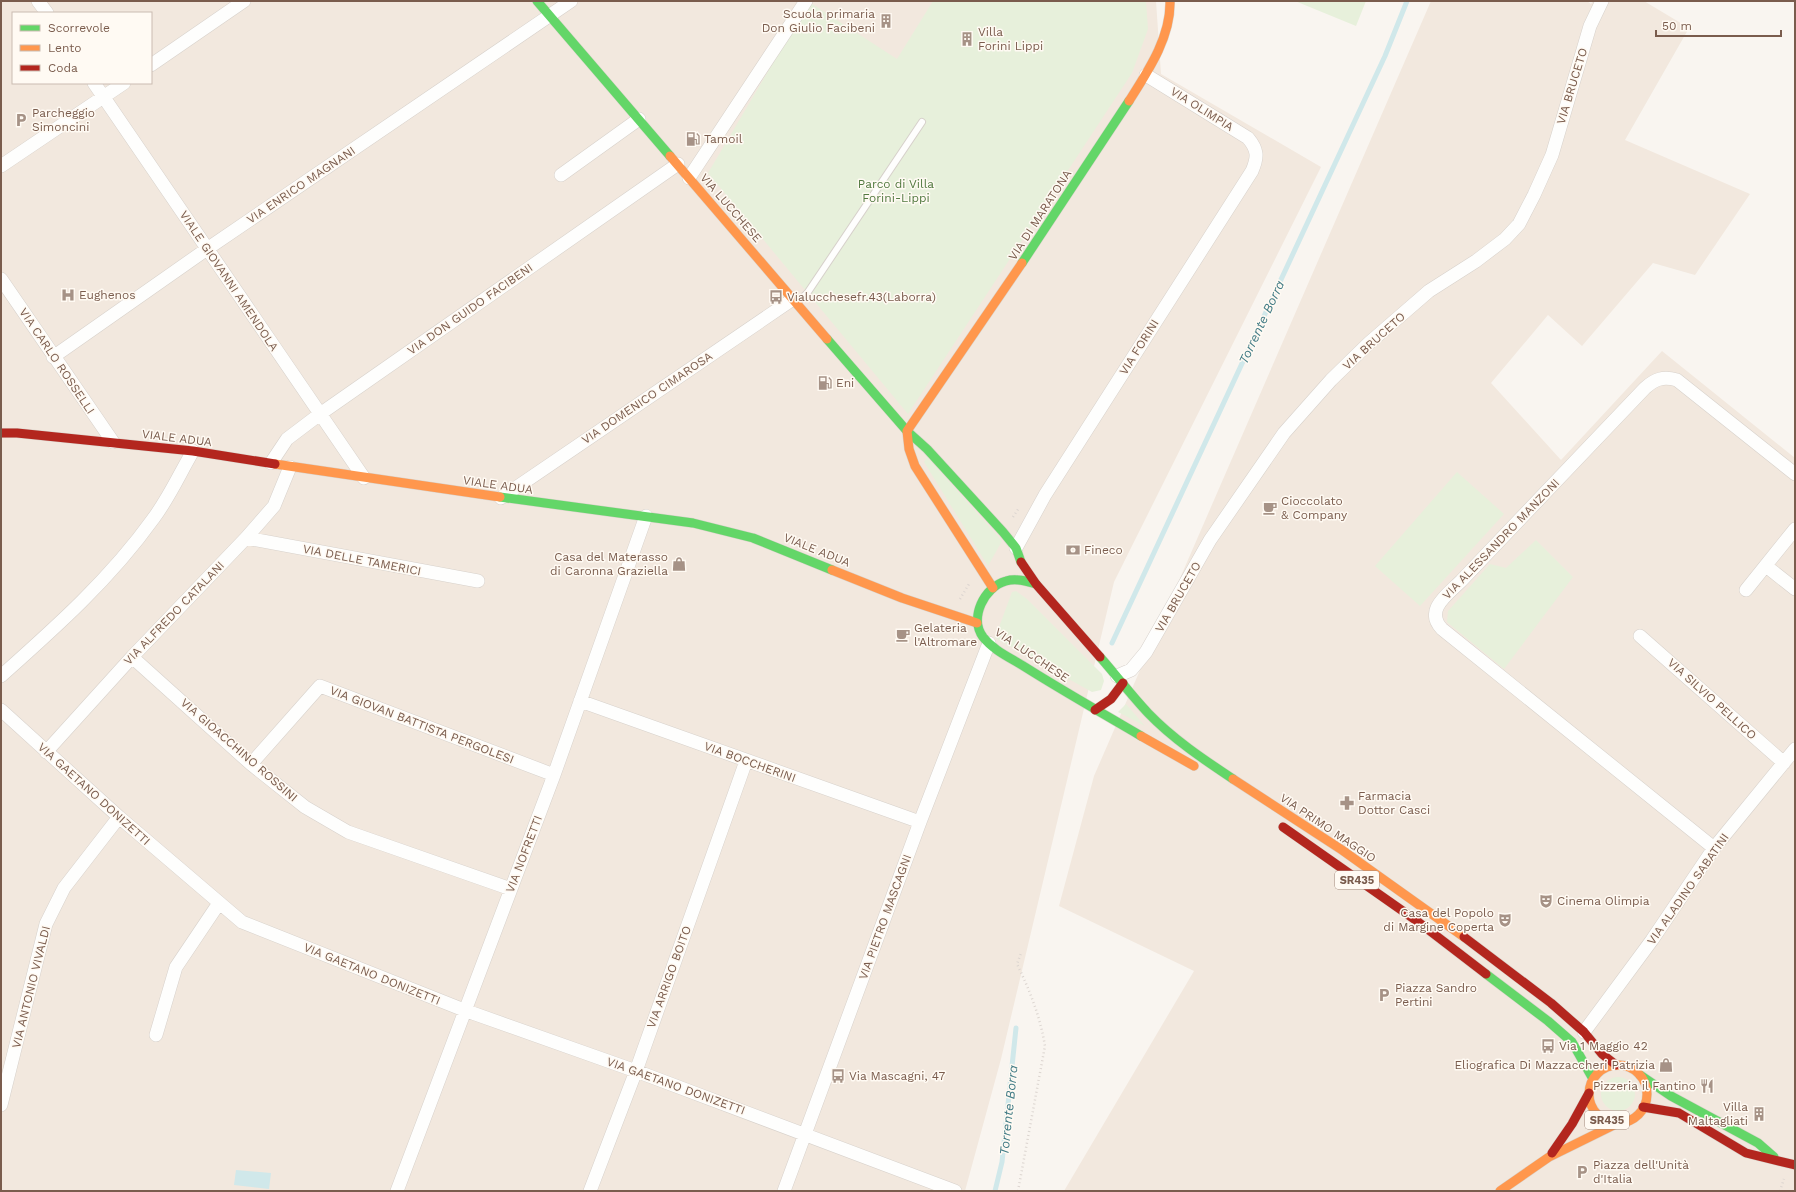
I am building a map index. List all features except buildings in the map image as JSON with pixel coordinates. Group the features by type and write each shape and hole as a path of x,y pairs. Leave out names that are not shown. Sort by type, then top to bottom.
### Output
{"main road":[{"name":"VIA LUCCHESE","path":"537,1 907,431 928,449 1016,548"},
{"name":"VIA DI MARATONA","path":"907,431 993,307 1146,74 1162,41 1168,22 1170,1"},
{"path":"907,431 909,449 915,466 993,588"},
{"name":"VIALE ADUA","path":"1,433 113,442 193,451 501,498 694,523 753,538 902,598 977,623"},
{"path":"1016,548 1022,566 1036,584 1044,590 1120,680 1118,693 1105,706 1095,710"},
{"path":"977,623 982,602 993,588 1001,582 1016,578 1036,584"},
{"name":"VIA LUCCHESE","path":"977,623 979,631 990,643 1040,677 1095,710"},
{"name":"VIA PRIMO MAGGIO","path":"1120,680 1148,714 1199,757 1342,850 1448,925 1551,1003 1584,1032 1602,1054 1616,1065"},
{"path":"1095,710 1208,774 1237,793"},
{"name":"VIA PRIMO MAGGIO","path":"1276,822 1417,921 1548,1021 1572,1042 1593,1079"},
{"path":"1549,1157 1566,1135 1582,1108 1593,1079 1605,1068 1616,1065"},
{"name":"SR435","path":"1616,1065 1629,1067 1671,1096 1758,1143 1776,1159 1795,1165"},
{"name":"SR435","path":"1589,1092 1592,1107 1596,1113 1608,1121 1618,1123 1634,1118 1643,1107 1647,1094 1640,1075"},
{"path":"1643,1107 1679,1113 1746,1152 1776,1159"},
{"path":"1500,1191 1549,1157 1618,1123"}],"street":[{"path":"38,1 46,12"},
{"path":"152,64 244,1"},
{"name":"VIA ENRICO MAGNANI","path":"53,357 208,249 572,1"},
{"path":"690,178 806,1"},
{"name":"VIA BRUCETO","path":"1120,680 1131,670 1146,652 1210,540 1290,427 1331,380 1369,343 1429,291 1476,261 1505,239 1519,224 1552,155 1590,26 1602,1"},
{"name":"VIA OLIMPIA","path":"1146,74 1248,138 1255,146"},
{"name":"VIALE GIOVANNI AMENDOLA","path":"95,84 364,478"},
{"path":"1,166 123,84"},
{"path":"561,174 639,119"},
{"name":"VIA FORINI","path":"1016,548 1045,495 1252,171 1257,158 1255,146"},
{"name":"VIA DON GUIDO FACIBENI","path":"271,464 287,439 320,414 678,164"},
{"name":"VIA CARLO ROSSELLI","path":"1,278 53,357 113,442"},
{"name":"VIA DOMENICO CIMAROSA","path":"501,498 795,301"},
{"name":"VIA ALESSANDRO MANZONI","path":"1714,848 1442,629 1436,622 1435,613 1440,603 1461,580 1645,388 1656,379 1670,378 1677,380 1795,474"},
{"path":"1,676 70,614 129,550 154,518 193,451"},
{"name":"VIA ALFREDO CATALANI","path":"46,752 132,657 246,538 274,506 290,467"},
{"name":"VIA NOFRETTI","path":"398,1191 464,1010 554,775 646,516"},
{"path":"1746,590 1795,528"},
{"name":"VIA DELLE TAMERICI","path":"246,538 478,581"},
{"path":"1766,566 1795,589"},
{"name":"VIA SILVIO PELLICO","path":"1640,636 1784,763"},
{"name":"VIA PIETRO MASCAGNI","path":"784,1191 920,822 990,643"},
{"name":"VIA GIOACCHINO ROSSINI","path":"132,657 251,764 305,807 348,832 511,889"},
{"name":"VIA GIOVAN BATTISTA PERGOLESI","path":"251,764 320,686 554,775"},
{"name":"VIA BOCCHERINI","path":"580,701 920,822"},
{"name":"VIA GAETANO DONIZETTI","path":"1,710 119,817 242,922 464,1010 636,1071 955,1191"},
{"name":"VIA ALADINO SABATINI","path":"1584,1032 1652,940 1714,848 1795,749"},
{"name":"VIA ARRIGO BOITO","path":"590,1191 636,1071 746,761"},
{"name":"VIA ANTONIO VIVALDI","path":"1,1105 46,924 68,882 119,817"},
{"path":"156,1035 176,967 219,902"}],"lane":[{"path":"795,301 808,292 922,122"}],"path":[{"path":"954,602 962,598 972,578 981,569"},
{"path":"1018,1191 1045,1046 1042,1024 1032,994 1017,964 1021,953"}],"shaded area":[{"path":"1,1 1156,1 1161,74 1321,167 1114,582 1001,1059 965,1191 1,1191"},
{"path":"1431,1 1587,1 1591,4 1593,1 1644,1 1689,28 1625,140 1750,194 1695,275 1653,263 1582,346 1548,315 1491,383 1561,460 1662,351 1795,458 1795,1191 1064,1191 1194,971 1059,906 1094,776"}],"green space":[{"name":"Parco di Villa Forini-Lippi","path":"933,1 1146,1 1148,29 1132,73 908,414 708,173 809,2 897,59"},
{"path":"1295,1 1366,1 1356,26"},
{"path":"927,457 1002,541 988,566 924,462"},
{"path":"1457,472 1504,514 1420,606 1375,566"},
{"path":"1536,540 1573,577 1504,669 1447,622 1448,611 1490,564 1506,568"},
{"path":"1016,591 1027,599 1102,674 1104,681 1101,690 1092,692 995,638 1012,592"},
{"path":"1126,704 1145,726 1118,712"},
{"path":"1615,1077 1621,1077 1630,1082 1634,1088 1634,1100 1630,1106 1621,1111 1615,1111 1606,1106 1601,1097 1601,1091 1606,1082"}],"water":[{"path":"236,1170 271,1173 269,1189 234,1185"}],"waterway":[{"name":"Torrente Borra","path":"1112,643 1385,56 1407,1"},
{"name":"Torrente Borra","path":"995,1191 1002,1162 1016,1028"}],"traffic: fast":[{"path":"537,1 670,156"},
{"path":"1022,263 1129,101"},
{"path":"827,339 907,431 927,449 1003,532 1016,548 1021,562"},
{"path":"500,497 693,523 753,538 832,570"},
{"path":"1036,584 1021,580 1010,580 998,584 991,590 985,596 978,613 979,629 983,637 987,642 1003,654 1141,736"},
{"path":"1100,657 1142,706 1158,722 1189,748 1233,779"},
{"path":"1486,974 1548,1021 1572,1042 1593,1079"},
{"path":"1640,1075 1671,1096 1758,1143 1774,1157"}],"traffic: slow":[{"path":"1129,101 1151,66 1162,41 1167,28 1170,1"},
{"path":"670,156 827,339"},
{"path":"907,431 1022,263"},
{"path":"907,431 909,449 915,466 993,588"},
{"path":"275,464 500,497"},
{"path":"832,570 902,598 977,623"},
{"path":"1141,736 1194,766"},
{"path":"1233,779 1342,850 1464,937"},
{"path":"1618,1065 1629,1067 1642,1078 1645,1083 1647,1094 1645,1105 1634,1118 1629,1121 1618,1123 1607,1121 1594,1110 1591,1105 1589,1094 1591,1083 1602,1070 1607,1067 1618,1065"},
{"path":"1500,1191 1549,1157 1618,1123"}],"traffic: jam":[{"path":"1,433 17,433 193,451 275,464"},
{"path":"1021,562 1036,584 1100,657"},
{"path":"1095,710 1111,699 1123,683"},
{"path":"1283,827 1417,921 1486,974"},
{"path":"1464,937 1551,1003 1584,1032 1602,1054 1616,1065"},
{"path":"1552,1153 1572,1124 1589,1093"},
{"path":"1643,1107 1679,1113 1746,1153 1795,1165"}],"place":[{"name":"Scuola primaria Don Giulio Facibeni","path":"886,21"},
{"name":"Villa Forini Lippi","path":"967,39"},
{"name":"Parcheggio Simoncini","path":"21,120"},
{"name":"Tamoil","path":"693,139"},
{"name":"Eughenos","path":"68,295"},
{"name":"Vialucchesefr.43(Laborra)","path":"776,297"},
{"name":"Eni","path":"825,383"},
{"name":"Cioccolato & Company","path":"1270,508"},
{"name":"Fineco","path":"1073,550"},
{"name":"Casa del Materasso di Caronna Graziella","path":"679,564"},
{"name":"Gelateria l'Altromare","path":"903,635"},
{"name":"Farmacia Dottor Casci","path":"1347,803"},
{"name":"Cinema Olimpia","path":"1546,901"},
{"name":"Casa del Popolo di Margine Coperta","path":"1505,920"},
{"name":"Piazza Sandro Pertini","path":"1384,995"},
{"name":"Via 1 Maggio 42","path":"1548,1046"},
{"name":"Eliografica Di Mazzaccheri Patrizia","path":"1666,1065"},
{"name":"Via Mascagni, 47","path":"838,1076"},
{"name":"Pizzeria il Fantino","path":"1707,1086"},
{"name":"Villa Maltagliati","path":"1759,1114"},
{"name":"Piazza dell'Unità d'Italia","path":"1582,1172"}]}
